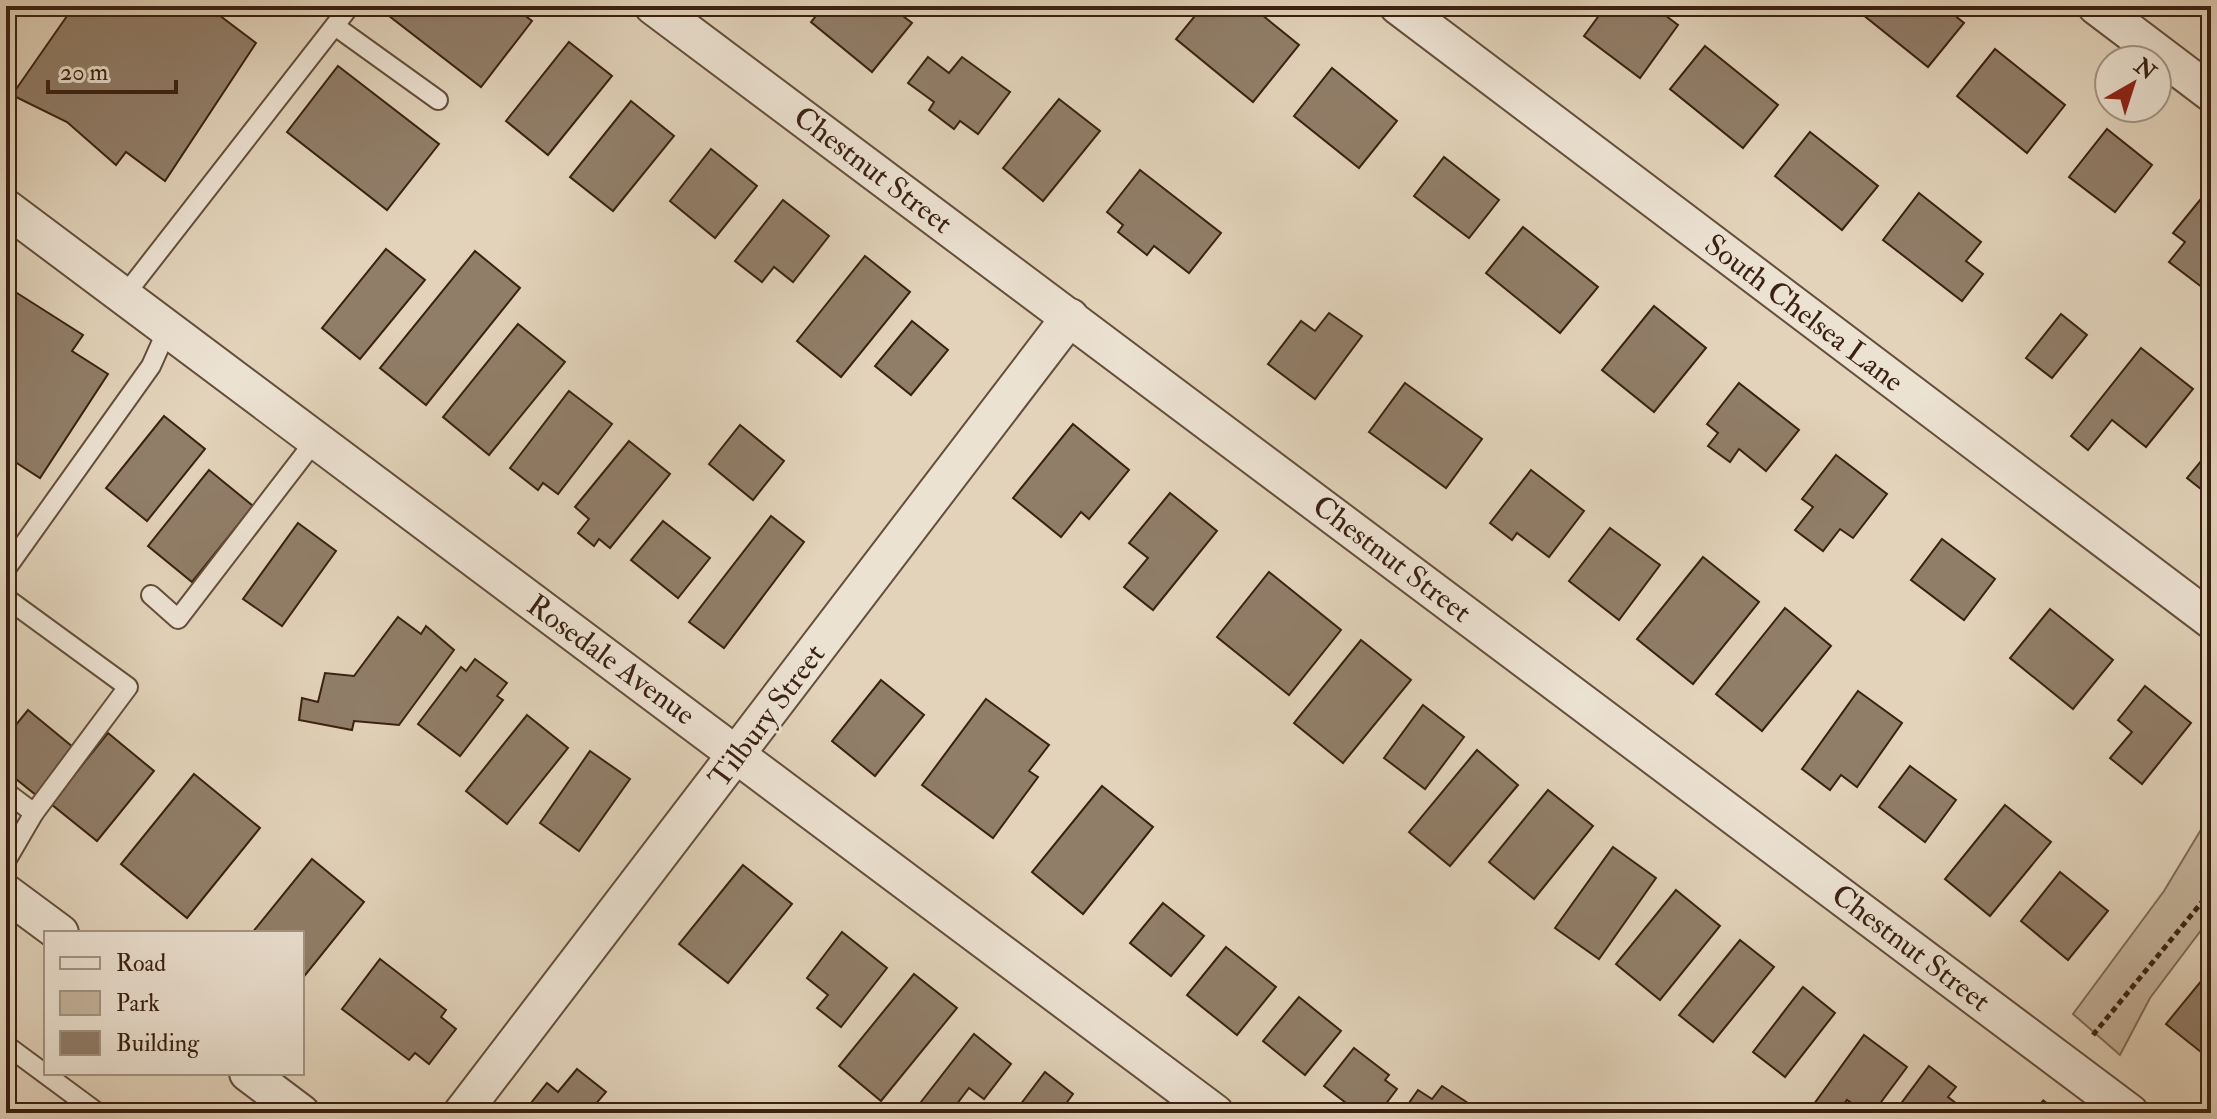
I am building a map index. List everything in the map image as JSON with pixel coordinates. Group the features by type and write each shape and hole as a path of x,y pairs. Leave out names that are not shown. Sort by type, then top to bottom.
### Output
{"street":[{"name":"Chestnut Street","path":"653,6 2130,1113"},
{"name":"South Chelsea Lane","path":"1398,6 2211,620"},
{"path":"2096,6 2211,93"},
{"name":"Rosedale Avenue","path":"6,208 168,328 314,442 738,754 1215,1113"},
{"name":"Tilbury Street","path":"462,1113 1070,317"},
{"path":"6,893 57,931"},
{"path":"251,1075 301,1113"}],"lane":[{"path":"124,296 350,6"},
{"path":"335,26 438,100"},
{"path":"6,569 151,366 168,328"},
{"path":"151,595 178,619 314,442"},
{"path":"6,598 128,687 34,813 6,861"},
{"path":"6,792 34,813"},
{"path":"6,1045 44,1073"},
{"path":"47,1075 98,1113"}],"path":[{"path":"2089,1040 2211,891"}],"green space":[{"path":"2211,813 2211,917 2150,998 2120,1055 2073,1014 2164,891"}],"building":[{"path":"74,6 207,6 256,43 165,181 126,152 116,165 67,122 12,95"},
{"path":"382,6 513,6 532,21 481,87 380,9"},
{"path":"824,6 890,6 912,23 872,72 811,22"},
{"path":"1203,6 1251,6 1299,45 1253,102 1176,39"},
{"path":"1606,6 1653,6 1678,25 1640,78 1584,36"},
{"path":"1860,6 1943,6 1964,23 1928,67 1857,10"},
{"path":"569,42 612,76 548,155 506,121"},
{"path":"1705,46 1778,105 1743,148 1670,89"},
{"path":"1995,49 2065,105 2027,153 1957,96"},
{"path":"928,57 949,73 962,57 1010,92 978,134 960,121 954,129 929,110 934,102 908,83"},
{"path":"338,66 439,144 387,210 287,132"},
{"path":"1332,68 1397,121 1359,168 1294,116"},
{"path":"1059,99 1100,131 1043,201 1003,168"},
{"path":"631,101 674,136 613,211 570,177"},
{"path":"2107,129 2152,165 2115,212 2069,177"},
{"path":"1810,132 1878,186 1842,230 1775,176"},
{"path":"711,149 757,186 715,238 670,201"},
{"path":"1444,157 1499,200 1469,238 1414,196"},
{"path":"1140,170 1221,233 1189,273 1154,246 1147,255 1118,232 1123,225 1107,212"},
{"path":"1919,193 1981,242 1966,261 1983,274 1962,301 1883,240"},
{"path":"783,200 829,236 793,282 774,267 762,282 735,261"},
{"path":"2200,200 2211,209 2211,279 2203,288 2169,262 2185,242 2173,233"},
{"path":"1523,227 1598,287 1560,333 1486,273"},
{"path":"386,249 425,280 360,359 322,328"},
{"path":"475,251 520,288 426,405 380,368"},
{"path":"865,256 910,292 841,377 797,341"},
{"path":"6,286 83,335 72,351 108,374 40,478 6,456"},
{"path":"1654,306 1706,348 1654,412 1602,370"},
{"path":"1329,313 1362,336 1315,399 1268,364 1301,321 1315,331"},
{"path":"2061,314 2087,335 2052,378 2026,358"},
{"path":"912,321 948,350 911,395 875,366"},
{"path":"518,324 565,362 489,455 443,417"},
{"path":"2141,348 2193,389 2146,447 2112,420 2088,450 2071,436"},
{"path":"1405,383 1482,439 1446,488 1369,432"},
{"path":"1739,383 1799,430 1766,471 1739,449 1730,462 1708,446 1718,433 1707,424"},
{"path":"569,391 612,424 558,494 543,483 538,490 510,468"},
{"path":"164,416 205,449 147,521 106,488"},
{"path":"1073,424 1129,470 1089,519 1081,512 1061,537 1013,498"},
{"path":"740,425 784,461 753,500 709,464"},
{"path":"629,441 670,474 610,548 599,539 594,546 578,533 589,519 575,507"},
{"path":"2211,449 2211,497 2187,478"},
{"path":"1836,455 1887,494 1853,538 1840,529 1823,551 1795,530 1813,507 1802,499"},
{"path":"209,470 253,506 192,582 148,546"},
{"path":"1531,470 1584,511 1549,557 1517,533 1512,540 1490,523"},
{"path":"1170,493 1217,531 1153,610 1124,587 1148,558 1129,543"},
{"path":"771,516 804,542 724,648 689,622"},
{"path":"663,521 710,558 678,598 631,560"},
{"path":"298,523 336,551 282,626 243,599"},
{"path":"1610,528 1660,565 1619,620 1569,581"},
{"path":"1942,539 1995,579 1964,620 1911,580"},
{"path":"1703,557 1759,602 1693,684 1637,639"},
{"path":"1269,572 1341,630 1289,695 1217,637"},
{"path":"1785,608 1831,646 1762,731 1716,694"},
{"path":"2050,609 2113,660 2073,709 2010,658"},
{"path":"398,617 421,634 426,626 454,650 399,725 354,721 352,730 299,720 302,698 318,702 325,673 354,676"},
{"path":"1361,640 1411,680 1343,763 1294,723"},
{"path":"475,659 507,683 497,696 503,700 460,756 418,724 461,667 466,671"},
{"path":"881,680 924,715 875,776 832,741"},
{"path":"2145,686 2191,723 2142,784 2110,758 2132,732 2118,720"},
{"path":"1858,691 1902,723 1857,787 1841,775 1830,790 1802,769"},
{"path":"986,699 1049,745 1029,771 1038,777 993,838 922,785"},
{"path":"1423,705 1464,737 1425,789 1384,758"},
{"path":"28,710 74,748 36,795 6,771 6,737"},
{"path":"527,715 568,748 507,824 466,791"},
{"path":"108,733 154,771 97,841 51,804"},
{"path":"1477,750 1518,785 1450,866 1409,832"},
{"path":"590,751 630,779 579,851 540,823"},
{"path":"1910,766 1956,800 1925,842 1879,807"},
{"path":"194,774 260,828 187,918 121,864"},
{"path":"1102,786 1153,827 1083,914 1032,872"},
{"path":"1548,790 1593,826 1534,899 1489,862"},
{"path":"2005,805 2051,842 1990,916 1945,879"},
{"path":"1613,847 1656,878 1599,959 1555,928"},
{"path":"312,859 364,902 304,977 304,931 254,931"},
{"path":"743,865 792,904 728,983 679,944"},
{"path":"2060,872 2108,911 2068,960 2021,921"},
{"path":"1676,890 1720,926 1660,1000 1616,964"},
{"path":"1163,903 1204,936 1171,976 1130,943"},
{"path":"842,932 887,968 841,1027 817,1008 828,995 807,978"},
{"path":"1740,940 1774,967 1713,1042 1679,1015"},
{"path":"1226,947 1276,987 1237,1035 1187,995"},
{"path":"380,959 446,1010 441,1017 456,1029 429,1064 415,1053 409,1060 342,1009"},
{"path":"2211,969 2211,1060 2166,1024"},
{"path":"914,974 957,1008 881,1101 839,1066"},
{"path":"1803,987 1835,1013 1785,1077 1753,1052"},
{"path":"1299,997 1341,1031 1305,1075 1263,1041"},
{"path":"974,1034 1011,1064 984,1099 969,1088 950,1113 935,1113 921,1102"},
{"path":"1864,1035 1907,1067 1873,1113 1865,1113 1847,1100 1837,1113 1826,1113 1814,1104"},
{"path":"1354,1048 1389,1075 1385,1080 1397,1089 1379,1113 1366,1106 1359,1113 1324,1086"},
{"path":"1929,1066 1956,1087 1948,1097 1965,1110 1894,1113"},
{"path":"577,1069 606,1092 588,1113 523,1113 547,1083 558,1092"},
{"path":"1045,1072 1073,1094 1065,1105 1076,1113 1014,1113"},
{"path":"1442,1086 1468,1103 1461,1113 1402,1113 1418,1090 1432,1099"}]}
